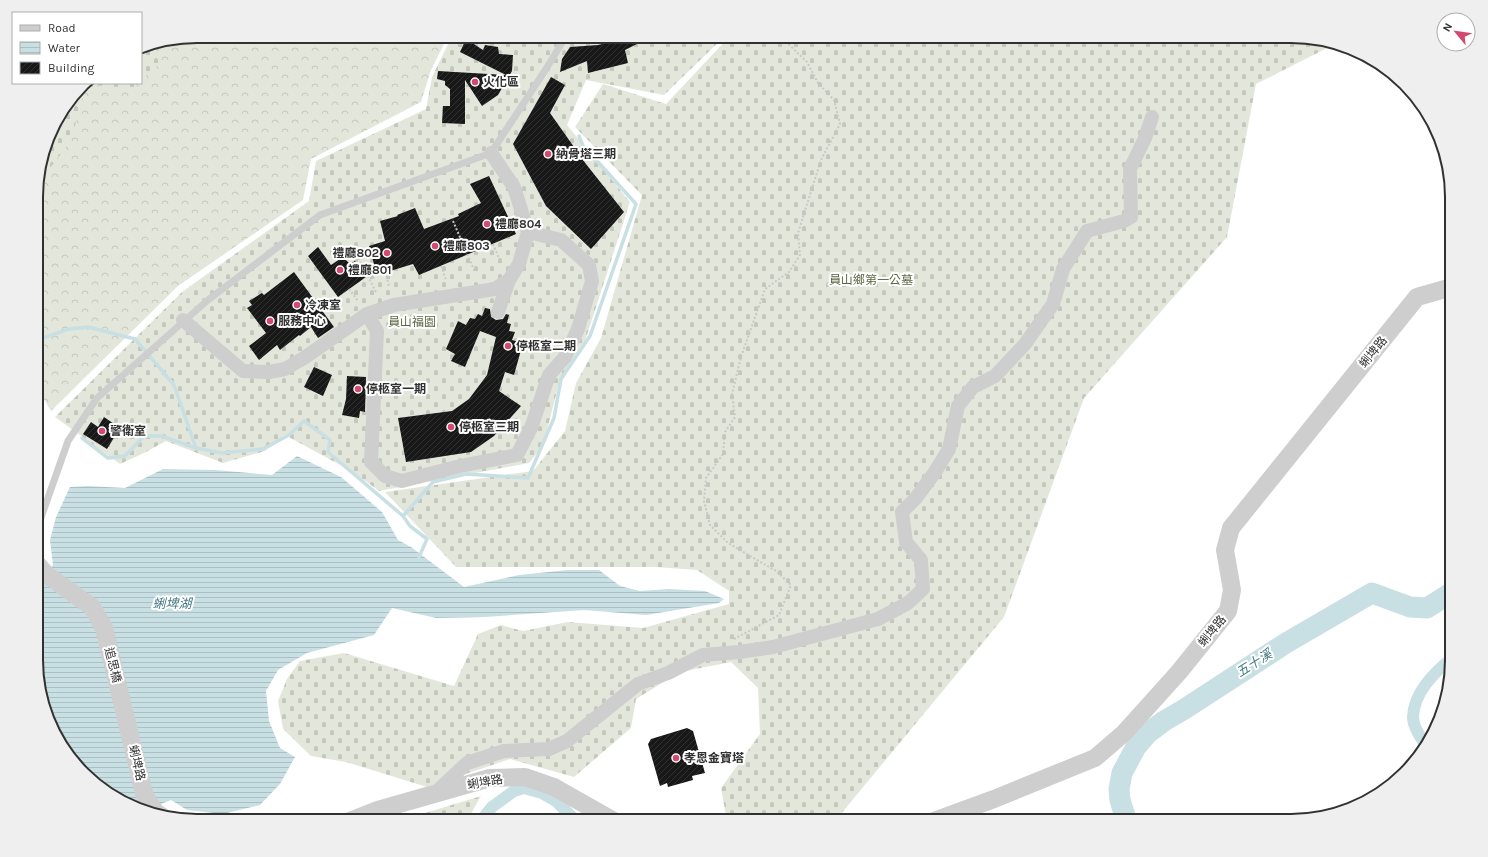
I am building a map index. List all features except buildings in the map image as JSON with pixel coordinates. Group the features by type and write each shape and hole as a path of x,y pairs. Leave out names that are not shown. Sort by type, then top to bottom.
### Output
{"street":[{"path":"435,793 467,763 504,751 549,749 567,741 638,684 668,674 703,655 773,647 878,619 908,603 923,588 921,560 906,542 902,512 916,498 949,449 958,406 973,387 995,376 1025,344 1054,304 1063,269 1087,231 1124,221 1131,217 1130,169 1145,138 1152,117"},
{"path":"491,153 514,187 528,232 519,264 509,280 498,312"},
{"path":"367,314 377,331 370,462 385,476 402,481 460,466 517,455 531,428 549,375 565,357 578,329 592,281 589,265 561,240 528,232"},
{"path":"183,320 243,371 269,372 285,369 292,365 367,314 394,305 495,289 509,280"},
{"name":"蜊埤路","path":"953,814 1095,758 1124,733 1179,672 1228,611 1232,590 1225,550 1231,528 1417,297 1445,289"},
{"name":"追思橋","path":"43,571 92,607 104,628 122,703"},
{"name":"蜊埤路","path":"122,703 146,805"},
{"name":"蜊埤路","path":"368,814 490,778 525,777 554,787 602,814"}],"lane":[{"path":"43,512 68,441 97,398 183,320 320,215 491,153 562,43"}],"path":[{"path":"730,640 779,615 791,585 776,571 728,543 710,525 704,501 706,478 723,454 725,432 735,417 732,394 741,357 765,289 789,272 800,255 798,233 821,160 840,124 834,100 818,83 808,62 788,43"},
{"path":"453,221 475,272"},
{"path":"493,244 501,263"},
{"path":"355,250 376,292"},
{"path":"441,266 446,280"},
{"path":"386,272 389,287"},
{"path":"349,289 358,302"}],"green space":[{"path":"444,43 431,70 421,102 311,159 303,200 178,286 51,411 43,398 44,177 48,157 59,129 75,103 88,88 93,84 142,84 142,53 157,48 177,44"},
{"name":"員山福園","path":"449,43 718,43 664,95 586,80 567,125 630,202 585,341 558,387 543,446 529,463 379,491 353,472 285,435 265,451 223,463 166,441 120,464 55,417 182,292 309,201 316,161 426,109 432,77"},
{"name":"員山鄉第一公墓","path":"723,43 1301,43 1328,47 1256,84 1227,237 1084,398 1004,617 841,814 726,814 721,788 760,734 758,688 731,662 680,672 636,699 631,728 574,777 510,759 427,787 346,762 311,756 283,729 278,701 287,679 300,661 344,653 454,686 478,634 501,625 523,631 568,622 643,628 729,604 729,591 697,570 655,567 456,567 385,492 533,471 565,431 576,383 601,338 642,195 575,127 603,84 666,104"},
{"path":"155,49 159,64 142,79 142,53"},
{"path":"93,84 137,84 132,88 91,85"},
{"path":"85,91 70,142 44,175 48,157 59,129 75,103"},
{"path":"481,796 471,814 422,814"}],"water":[{"name":"蜊埤湖","path":"297,456 341,477 382,512 398,540 411,547 464,587 519,575 568,570 599,570 620,586 640,591 669,589 705,591 724,599 719,603 646,615 584,610 485,617 436,618 392,608 374,635 307,653 278,670 266,691 269,721 280,748 295,757 280,784 260,805 223,814 187,810 171,800 153,808 148,806 120,793 103,782 88,769 75,754 64,737 48,700 43,670 43,574 53,565 50,540 56,517 70,487 88,486 125,488 163,469 215,470 272,475"}],"waterway":[{"path":"403,516 433,482 466,474 528,478 554,418 561,379 590,336 636,204 598,162 586,153 579,136"},
{"path":"43,338 69,329 88,327 135,339 174,385 196,448"},
{"path":"82,438 108,458 125,456 144,436 161,436 196,448 222,453 263,449 289,435 304,421 330,440 328,452 403,516 410,526 427,539 419,557"},
{"name":"五十溪","path":"1124,814 1120,800 1119,789 1122,773 1136,747 1148,733 1164,721 1286,643 1372,593 1410,607 1427,608 1445,596"},
{"path":"1422,740 1414,724 1414,708 1421,691 1438,670 1445,664"},
{"path":"486,814 492,807 514,791 524,788 542,793 556,801 569,814"}],"place":[{"name":"火化區","path":"475,82"},
{"name":"納骨塔三期","path":"548,154"},
{"name":"禮廳804","path":"487,224"},
{"name":"禮廳803","path":"435,246"},
{"name":"禮廳802","path":"387,253"},
{"name":"禮廳801","path":"340,270"},
{"name":"冷凍室","path":"297,305"},
{"name":"服務中心","path":"270,321"},
{"name":"停柩室二期","path":"508,346"},
{"name":"停柩室一期","path":"358,389"},
{"name":"停柩室三期","path":"451,427"},
{"name":"警衛室","path":"102,431"},
{"name":"孝恩金寶塔","path":"676,758"}]}
